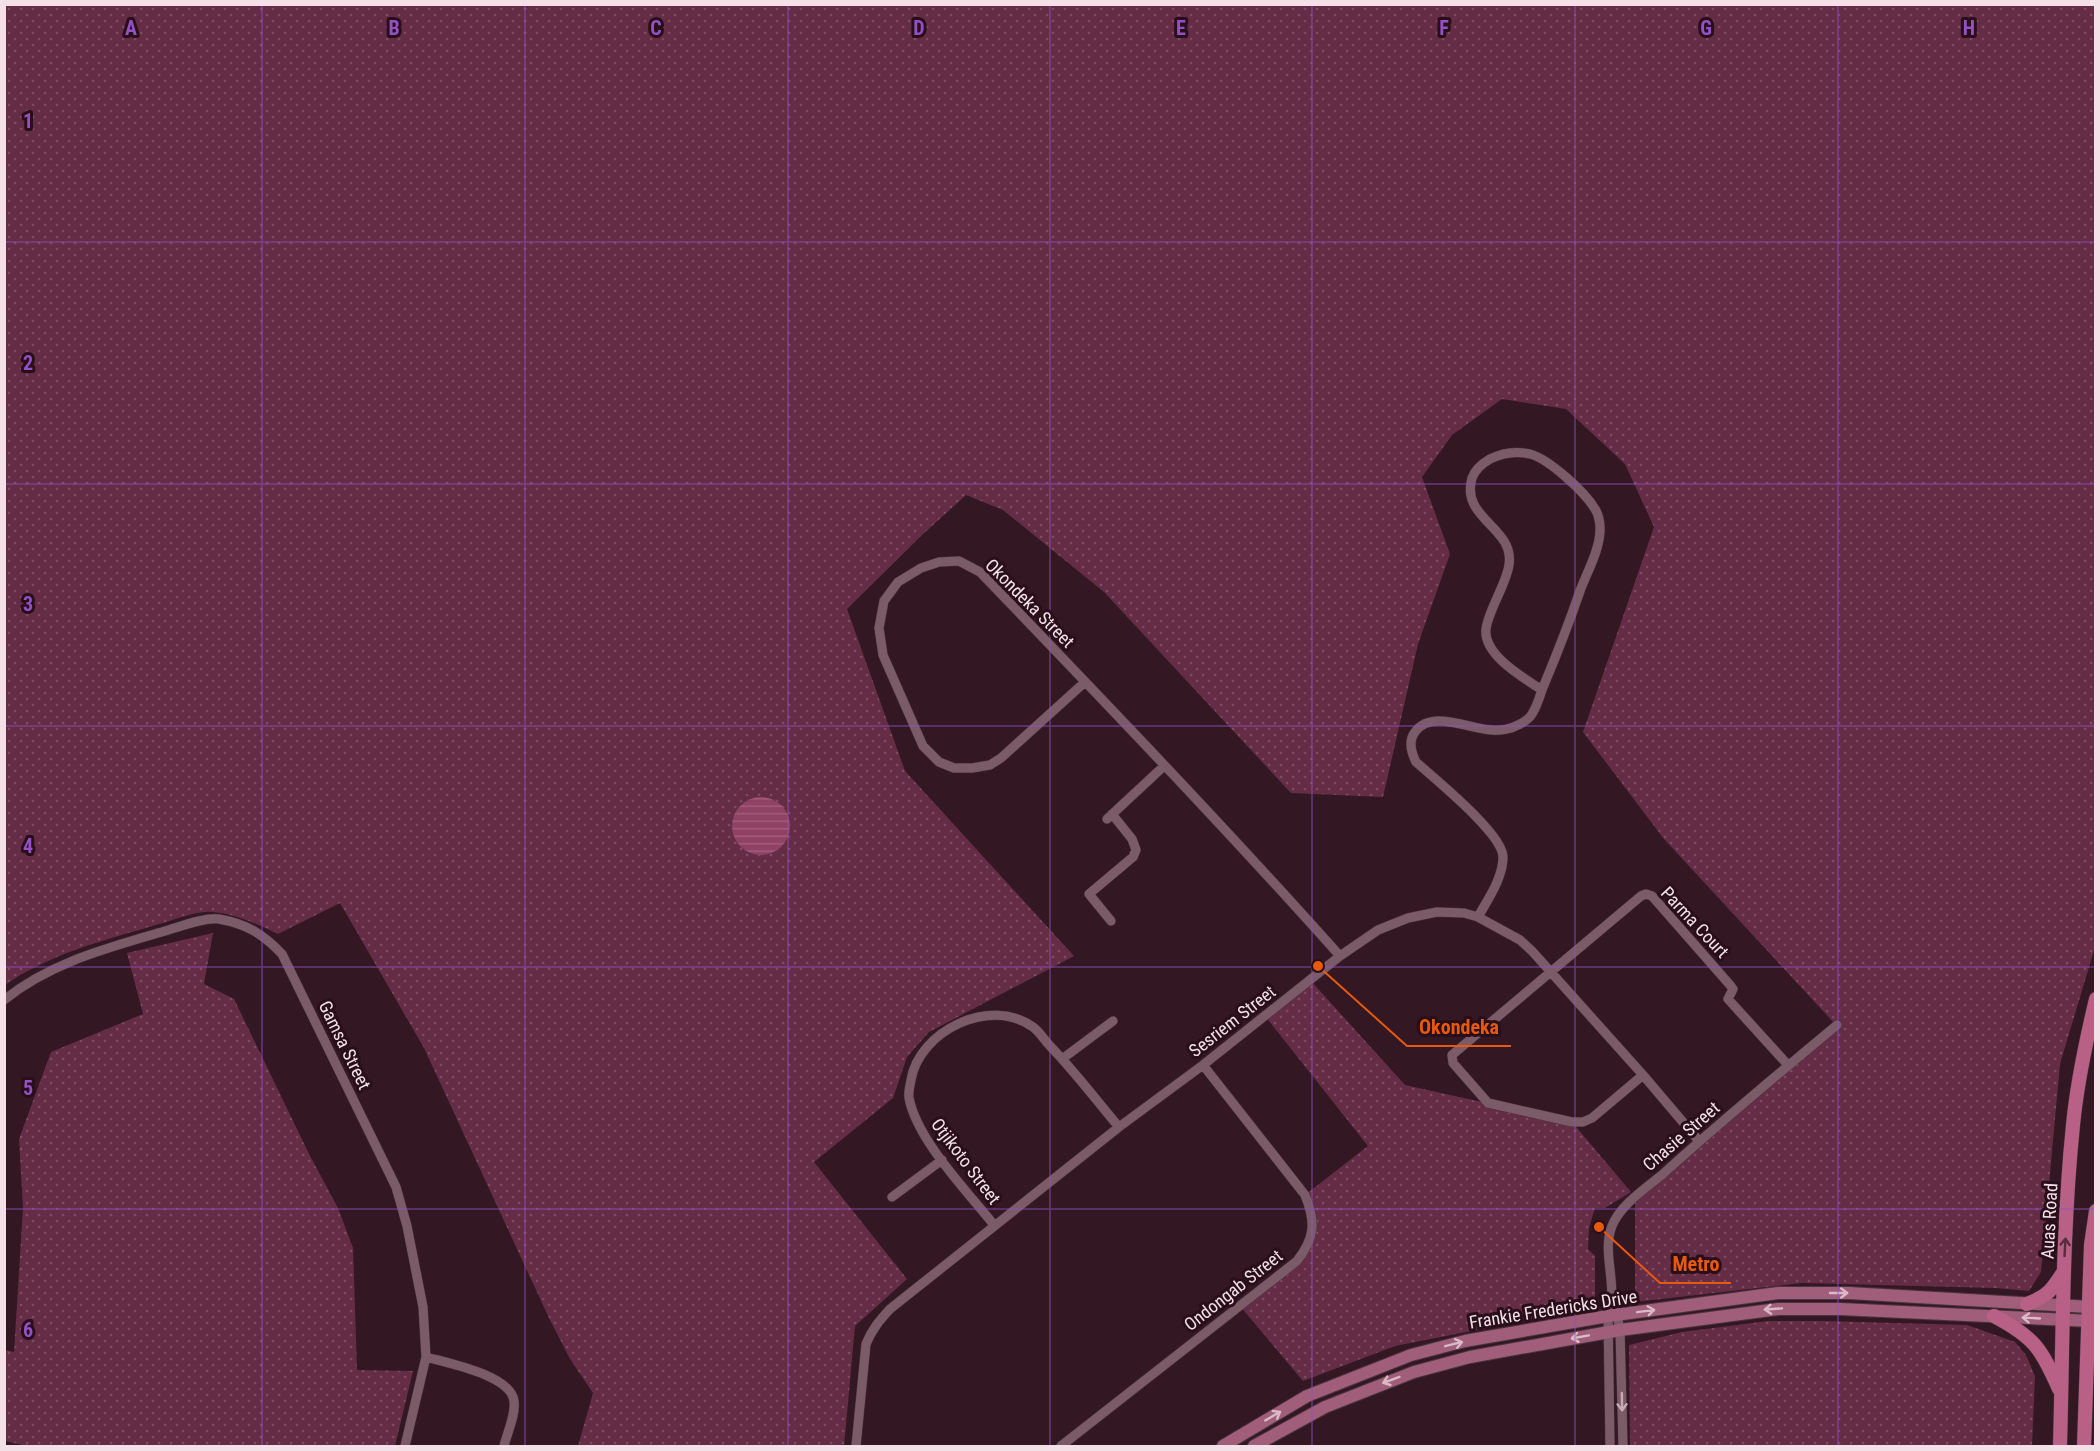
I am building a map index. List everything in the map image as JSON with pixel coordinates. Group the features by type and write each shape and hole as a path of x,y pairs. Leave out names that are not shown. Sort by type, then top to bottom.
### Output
{"highway":[{"name":"Auas Road","path":"2060,1446 2064,1271 2073,1125 2080,1071 2096,999"},
{"path":"2084,1446 2093,1314 2096,1211"},
{"path":"2027,1304 2043,1298 2053,1290 2064,1271"},
{"path":"1994,1316 2019,1329 2032,1341 2052,1372 2061,1394"},
{"path":"2087,1391 2096,1376"}],"main road":[{"name":"Frankie Fredericks Drive","path":"1223,1446 1307,1396 1411,1355 1465,1341 1613,1316 1778,1293 1849,1293 2027,1304 2064,1313"},
{"name":"Frankie Fredericks Drive","path":"1254,1446 1325,1407 1414,1372 1470,1357 1615,1331 1778,1308 1994,1316 2093,1314"}],"street":[{"path":"1479,917 1494,888 1503,860 1502,849 1492,833 1416,762 1412,754 1413,734 1427,722 1440,721 1492,730 1507,729 1519,725 1532,715 1542,690 1597,544 1600,527 1596,510 1561,474 1544,460 1530,454 1513,452 1495,457 1482,464 1473,477 1473,505 1504,541 1509,552 1507,571 1486,630 1489,645 1499,658 1542,690"},
{"name":"Okondeka Street","path":"1085,682 1001,758 990,765 954,768 939,762 923,746 883,655 879,628 884,601 897,582 921,568 939,562 959,561 980,572 1085,682 1259,866 1340,956"},
{"path":"1089,894 1133,857 1136,850 1132,839 1109,817 1164,766"},
{"path":"1082,885 1111,921"},
{"name":"Parma Court","path":"1550,971 1641,896 1646,894 1652,896 1733,989 1728,999 1788,1065"},
{"name":"Sesriem Street","path":"856,1446 864,1362 871,1332 891,1309 994,1225 1203,1065 1340,956 1378,930 1408,918 1437,912 1464,913 1479,917 1520,940 1643,1075 1699,1141"},
{"name":"Gamsa Street","path":"4,1000 27,984 71,960 189,924 216,919 242,925 267,937 282,954 396,1187 407,1226 423,1307 426,1356 405,1446"},
{"path":"1550,971 1452,1055 1453,1063 1479,1094 1488,1103 1496,1106 1572,1122 1583,1122 1592,1118 1643,1075"},
{"name":"Otjikoto Street","path":"994,1225 942,1160 915,1120 909,1095 913,1067 921,1053 933,1040 956,1025 974,1017 997,1016 1018,1020 1032,1027 1062,1059 1119,1128"},
{"path":"1062,1059 1113,1022"},
{"name":"Chasie Street","path":"1623,1446 1608,1250 1611,1227 1627,1206 1699,1141 1837,1025"},
{"name":"Ondongab Street","path":"1060,1446 1297,1261 1307,1248 1312,1236 1312,1221 1305,1195 1203,1065"},
{"path":"892,1197 942,1160"},
{"name":"Chasie Street","path":"1610,1446 1615,1331"},
{"path":"426,1356 493,1377 510,1391 514,1400 504,1446"}],"shaded area":[{"path":"5,5 2095,5 2095,947 2060,1064 2041,1272 2029,1291 1996,1288 1802,1283 1635,1302 1635,1198 1836,1025 1664,839 1583,732 1654,527 1625,464 1566,409 1502,399 1452,435 1422,477 1450,554 1418,644 1383,797 1291,793 1104,592 1003,510 966,495 847,609 905,771 1074,956 929,1032 907,1057 893,1098 814,1162 907,1279 855,1326 844,1446 578,1446 593,1393 570,1359 549,1318 424,1048 340,903 278,934 254,923 222,913 193,914 60,956 5,985"},
{"path":"755,797 767,797 782,805 790,820 790,832 782,847 767,855 755,855 740,847 732,832 732,820 740,805"},
{"path":"213,933 204,984 234,999 309,1154 338,1208 353,1248 357,1370 413,1371 395,1446 27,1446 5,1441 5,1350 14,1352 23,1208 19,1139 51,1052 143,1014 127,953"},
{"path":"1310,980 1405,1085 1572,1122 1631,1192 1605,1208 1595,1208 1589,1228 1588,1249 1595,1256 1595,1298 1584,1309 1395,1346 1303,1381 1240,1306 1297,1261 1312,1236 1305,1195 1368,1146 1265,1016"},
{"path":"1768,1321 1967,1325 2015,1342 2026,1355 2035,1376 2032,1446 1630,1446 1629,1345 1682,1332"}],"place":[{"name":"Okondeka","path":"1318,966"},
{"name":"Metro","path":"1599,1227"}]}
